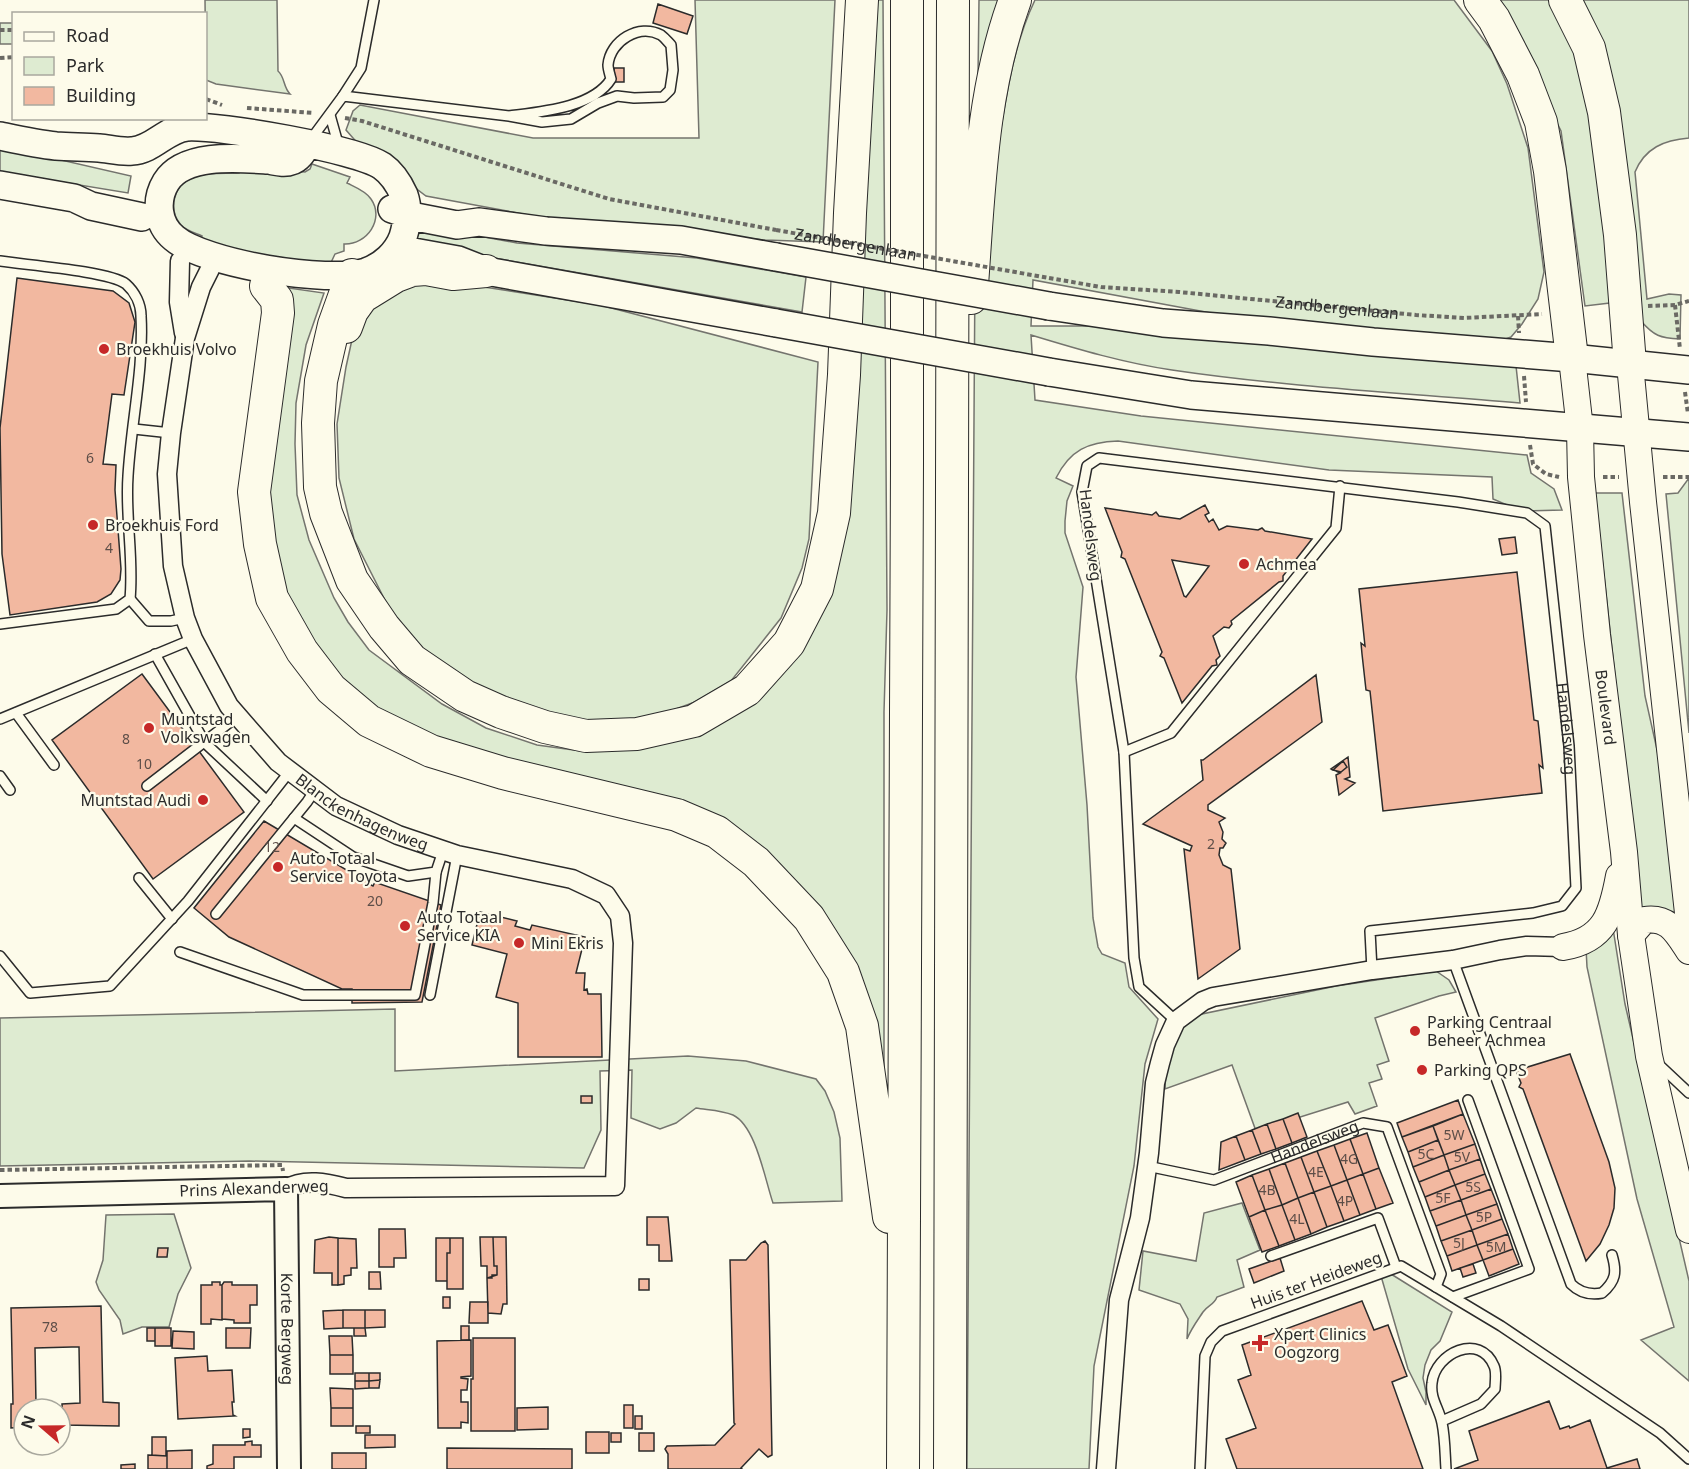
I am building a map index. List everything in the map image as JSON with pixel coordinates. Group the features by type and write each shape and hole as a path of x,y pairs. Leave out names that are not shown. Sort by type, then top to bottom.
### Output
{"highway":[{"path":"345,275 321,381 318,423 320,487 326,513 352,580 378,619 412,660 465,696 501,712 545,727 586,736 637,734 694,722 747,690 789,643 817,589 834,513 844,375 862,0"},
{"path":"903,1469 907,0"},
{"path":"950,1469 953,0"},
{"path":"952,537 984,142 993,76 1002,34 1015,0"},
{"path":"1480,0 1494,19 1523,75 1541,122 1550,171 1572,358"},
{"path":"1565,0 1589,48 1604,112 1620,235 1630,364"},
{"path":"318,423 333,385 343,335 352,311 362,297 379,285 412,270 426,269 453,274 486,271"},
{"path":"266,286 276,300 278,313 254,492 260,544 272,598 302,651 331,689 369,721 431,751 503,773 677,814 717,832 756,862 809,918 843,972 862,1026 905,1328"}],"main road":[{"path":"147,210 160,200 166,182 179,168 186,165 232,159 288,162 304,149 341,151 381,165 399,184 406,228 397,249 382,263 368,271 345,275 180,261 152,240 147,210 144,187 154,156 174,131 187,127 253,135 304,149 368,177 401,207"},
{"path":"0,136 54,146 123,152 142,150 154,156"},
{"path":"0,185 74,198 91,206 147,210 173,238 213,263 266,286"},
{"path":"345,275 340,267 346,260 369,253 382,240 390,222 401,207"},
{"name":"Zandbergenlaan","path":"401,207 457,225 479,222 546,231 681,240 1049,306 1163,322 1689,370"},
{"path":"397,249 458,260 486,271 1049,372 1191,395 1689,437"},
{"name":"Boulevard","path":"1572,358 1596,624 1624,852 1631,935 1649,1056 1689,1230"},
{"path":"1630,364 1684,830 1689,922"},
{"path":"1563,947 1584,942 1602,927 1615,897 1624,852"},
{"path":"1631,935 1644,920 1660,920 1673,927 1689,951"}],"street":[{"name":"Blanckenhagenweg","path":"180,261 179,302 185,338"},
{"name":"Blanckenhagenweg","path":"213,263 201,286 185,338 167,474 173,566 185,618 193,639 229,706 278,762 336,806 398,835 450,853 572,879 606,895 620,916 623,943 615,1186"},
{"path":"1106,1469 1119,1300 1126,1269 1136,1241 1148,1166 1155,1083 1165,1045 1176,1021 1197,1005 1214,997 1372,970 1453,960 1527,946 1563,947"},
{"name":"Prins Alexanderweg","path":"0,1196 285,1182 329,1183 346,1188 615,1186"},
{"name":"Korte Bergweg","path":"285,1182 289,1469"}],"lane":[{"path":"304,149 361,68 374,0"},
{"path":"343,96 542,122 571,119 598,103 617,96 663,97 670,90 673,70 671,45 660,35 644,31 629,35 615,45 608,64 611,79 605,89 572,105 509,116"},
{"path":"330,115 336,141 341,151"},
{"path":"0,261 101,274 125,283 137,298 141,314 127,515 133,573 130,599 149,621 171,621 185,618"},
{"path":"134,429 171,433"},
{"name":"Handelsweg","path":"1176,1021 1139,987 1134,958 1124,752 1082,492 1087,466 1099,458 1340,486 1527,513 1545,526 1569,746 1576,888 1562,906 1533,913 1370,931 1372,970"},
{"path":"1124,752 1171,733 1336,528 1340,486"},
{"path":"0,624 116,609 130,599"},
{"path":"0,720 193,639"},
{"path":"155,654 205,743 267,801"},
{"path":"16,713 54,765"},
{"path":"147,786 238,716"},
{"path":"0,956 30,993 110,986 189,901 290,771"},
{"path":"0,776 10,790"},
{"path":"216,914 315,790"},
{"path":"294,818 354,857 408,876 436,872"},
{"path":"180,952 303,995 416,995 433,903 436,872 450,853"},
{"path":"430,995 450,853"},
{"path":"139,878 172,919"},
{"path":"1453,960 1571,1284 1576,1290 1602,1293 1613,1284 1616,1277 1612,1255"},
{"path":"1649,1056 1689,1094"},
{"path":"1453,1297 1529,1269 1468,1100"},
{"name":"Handelsweg","path":"1148,1166 1214,1180 1362,1123 1388,1127 1440,1274 1436,1287"},
{"path":"1271,1256 1378,1218 1396,1267"},
{"name":"Huis ter Heideweg","path":"1200,1469 1205,1356 1211,1342 1222,1331 1401,1266 1501,1326 1660,1432 1689,1459"},
{"path":"1442,1421 1480,1404 1495,1389 1495,1367 1483,1351 1458,1350 1438,1365 1431,1382 1432,1401 1442,1421 1446,1469"}],"path":[{"path":"207,99 225,106"},
{"name":"Zandbergenlaan","path":"242,107 297,110 362,121 609,199 1101,287 1464,318 1568,313"},
{"path":"1627,308 1675,305 1689,301"},
{"name":"Prins Alexanderweg","path":"0,1170 282,1165 285,1182"}],"green space":[{"path":"205,0 277,0 278,71 290,94 216,84 207,80 207,12 205,12"},
{"path":"695,0 835,0 823,242 765,240 550,219 426,196 360,146 346,130 353,111 360,105 533,138 699,138"},
{"path":"860,0 883,0 887,610 884,712 884,1119 850,981 724,840 455,763 337,680 285,599 266,512 282,287 324,293 306,345 296,403 297,495 309,540 334,598 369,650 442,704 486,728 537,745 581,751 685,734 821,592"},
{"path":"979,0 1002,0 978,76"},
{"path":"1035,0 1454,0 1492,51 1507,84 1528,148 1544,272 1538,299 1511,337 1500,341 1211,313 1033,280 1031,326 1105,326 1516,366 1520,403 1215,376 1118,360 1031,335 1035,400 1141,416 1527,455 1531,473 1554,489 1562,510 1521,511 1493,499 1492,477 1329,470 1118,441 1098,443 1081,449 1061,468 1056,478 1073,486 1067,501 1065,533 1083,587 1076,677 1087,805 1093,918 1098,947 1102,954 1125,963 1129,987 1158,1019 1145,1064 1134,1166 1094,1366 1089,1469 967,1469 975,269 1015,55"},
{"path":"1486,0 1555,0 1585,75 1618,302 1585,306 1561,131 1531,70"},
{"path":"1581,0 1689,0 1689,138 1671,141 1656,147 1644,157 1635,172 1647,299 1669,294 1681,295 1680,339 1658,335 1641,321"},
{"path":"0,23 12,23 12,44 0,44"},
{"path":"0,146 131,176 128,193 0,172"},
{"path":"312,164 350,177 347,183 366,194 375,207 375,222 371,229 360,240 344,244 344,251 335,254 328,269 199,241 202,236 186,229 177,219 174,198 180,186 192,178 209,174 239,173 239,166 305,172"},
{"path":"419,225 517,243 697,258 806,277 802,312 414,244"},
{"path":"432,279 600,305 818,362 809,539 802,568 781,618 731,681 695,702 654,717 568,727 437,668 390,610 354,539 339,478 337,424 353,335 373,301"},
{"path":"1689,478 1689,733 1666,494 1678,493"},
{"path":"1595,493 1622,493 1645,696 1660,763 1676,912 1641,915"},
{"path":"1612,922 1625,1004 1689,1281 1689,1381 1641,1340 1674,1327 1637,1199 1587,967 1586,948"},
{"path":"1436,971 1449,980 1456,992 1375,1018 1389,1061 1377,1065 1382,1079 1369,1083 1377,1106 1355,1114 1348,1102 1256,1131 1232,1065 1165,1089 1166,1067 1183,1018 1336,986"},
{"path":"395,1009 395,1071 688,1056 746,1061 816,1079 825,1091 834,1112 840,1138 842,1201 773,1203 754,1142 741,1121 733,1115 696,1108 676,1123 660,1129 631,1118 632,1070 600,1071 601,1130 584,1168 250,1161 0,1166 0,1018"},
{"path":"1242,1203 1260,1250 1237,1260 1244,1287 1217,1297 1203,1312 1187,1339 1188,1319 1180,1304 1139,1290 1143,1251 1196,1261 1204,1213"},
{"path":"174,1214 191,1268 178,1294 169,1327 142,1327 123,1334 120,1320 96,1282 103,1260 106,1215"},
{"path":"1391,1274 1452,1312 1440,1341 1431,1350 1425,1365 1423,1378 1426,1405 1408,1369 1381,1276"}],"building":[{"path":"658,4 693,16 687,34 653,23"},
{"path":"614,68 624,68 624,82 615,82"},
{"path":"17,278 113,291 129,303 135,322 124,395 112,394 103,464 116,465 115,490 120,580 111,594 97,602 10,615 2,554 0,428"},
{"path":"1205,505 1209,513 1205,515 1209,522 1213,519 1219,530 1227,526 1258,530 1262,528 1265,531 1312,539 1283,576 1283,581 1231,621 1229,628 1224,627 1213,636 1220,656 1216,660 1217,665 1212,666 1182,703 1164,658 1160,656 1162,652 1125,559 1121,557 1122,552 1105,508 1152,515 1156,512 1159,516 1180,519","holes":["1172,560 1209,566 1186,597 1184,596"]},
{"path":"1515,537 1517,553 1502,555 1499,539"},
{"path":"1517,572 1534,720 1538,721 1543,768 1539,765 1542,793 1383,811 1370,691 1366,690 1362,654 1361,643 1365,646 1359,589"},
{"path":"142,674 244,812 153,879 52,740"},
{"path":"1316,675 1322,722 1208,805 1208,810 1225,818 1219,822 1223,832 1222,839 1226,843 1223,848 1220,848 1219,855 1223,865 1231,869 1240,949 1198,979 1184,849 1190,851 1192,846 1143,824 1203,780 1201,760"},
{"path":"1348,757 1350,777 1345,779 1355,783 1339,795 1336,775 1340,773 1336,771 1341,772 1347,767 1343,761 1333,770 1331,769"},
{"path":"1343,761 1347,767 1341,772 1333,770"},
{"path":"264,821 350,872 354,877 355,875 370,881 369,884 373,886 376,880 377,883 441,905 422,1002 352,1003 352,989 342,989 229,937 194,908"},
{"path":"480,912 517,921 515,926 530,930 532,925 585,937 576,973 585,973 584,990 587,989 588,994 601,994 602,1057 518,1057 518,1003 496,997 507,954 472,945"},
{"path":"1570,1054 1609,1162 1615,1188 1614,1208 1609,1225 1600,1244 1586,1261 1523,1089 1519,1087 1521,1083 1517,1073 1518,1070"},
{"path":"581,1096 592,1096 592,1103 581,1103"},
{"path":"1458,1100 1463,1114 1402,1137 1397,1123"},
{"path":"1298,1113 1307,1137 1292,1143 1283,1119"},
{"path":"1463,1114 1475,1144 1444,1155 1433,1126"},
{"path":"1283,1119 1292,1143 1276,1149 1267,1124"},
{"path":"1267,1124 1276,1149 1261,1154 1252,1130"},
{"path":"1433,1126 1438,1140 1408,1152 1402,1137"},
{"path":"1252,1130 1261,1154 1245,1160 1236,1136"},
{"path":"1367,1133 1379,1168 1363,1174 1350,1139"},
{"path":"1236,1136 1245,1160 1219,1170 1221,1142"},
{"path":"1350,1139 1363,1174 1347,1180 1334,1145"},
{"path":"1438,1140 1444,1155 1413,1167 1408,1152"},
{"path":"1475,1144 1480,1159 1449,1170 1444,1155"},
{"path":"1334,1145 1347,1180 1331,1186 1317,1151"},
{"path":"1317,1151 1331,1186 1314,1192 1301,1157"},
{"path":"1444,1155 1449,1170 1419,1182 1413,1167"},
{"path":"1301,1157 1314,1192 1298,1198 1285,1163"},
{"path":"1480,1159 1485,1174 1455,1185 1449,1170"},
{"path":"1285,1163 1298,1198 1282,1205 1269,1169"},
{"path":"1379,1168 1393,1203 1376,1209 1363,1174"},
{"path":"1269,1169 1282,1205 1265,1210 1252,1175"},
{"path":"1449,1170 1455,1185 1425,1197 1419,1182"},
{"path":"1363,1174 1376,1209 1360,1215 1347,1180"},
{"path":"1485,1174 1491,1189 1461,1200 1455,1185"},
{"path":"1252,1175 1265,1210 1249,1217 1236,1182"},
{"path":"1347,1180 1360,1215 1344,1221 1331,1186"},
{"path":"1455,1185 1461,1200 1430,1211 1425,1197"},
{"path":"1331,1186 1344,1221 1327,1227 1314,1192"},
{"path":"1491,1189 1497,1204 1466,1215 1461,1200"},
{"path":"1314,1192 1327,1227 1311,1234 1298,1198"},
{"path":"1298,1198 1311,1234 1295,1240 1282,1205"},
{"path":"1461,1200 1466,1215 1436,1226 1430,1211"},
{"path":"1497,1204 1502,1219 1472,1230 1466,1215"},
{"path":"1282,1205 1295,1240 1279,1246 1265,1210"},
{"path":"1265,1210 1279,1246 1262,1252 1249,1217"},
{"path":"1466,1215 1472,1230 1441,1241 1436,1226"},
{"path":"647,1217 668,1217 672,1261 659,1261 659,1245 647,1245"},
{"path":"1502,1219 1508,1234 1477,1245 1472,1230"},
{"path":"379,1229 405,1229 406,1258 394,1258 394,1267 379,1267"},
{"path":"1472,1230 1477,1245 1447,1256 1441,1241"},
{"path":"1508,1234 1513,1249 1483,1260 1477,1245"},
{"path":"480,1237 493,1237 494,1266 497,1266 497,1275 492,1275 492,1278 487,1278 487,1266 481,1266"},
{"path":"493,1237 506,1237 507,1304 503,1304 501,1314 488,1313 487,1278 497,1275 497,1266 494,1266"},
{"path":"338,1238 338,1285 332,1285 332,1273 314,1273 315,1240"},
{"path":"338,1238 356,1239 357,1268 351,1268 351,1275 344,1276 344,1284 338,1285"},
{"path":"436,1238 450,1238 450,1253 447,1253 447,1281 436,1281"},
{"path":"450,1238 463,1238 463,1289 447,1289 447,1253 450,1253"},
{"path":"765,1241 768,1245 772,1455 768,1457 759,1449 742,1469 668,1469 668,1454 665,1449 667,1446 715,1445 735,1424 730,1260 746,1260"},
{"path":"1477,1245 1483,1260 1452,1271 1447,1256"},
{"path":"158,1248 168,1248 167,1257 157,1257"},
{"path":"1513,1249 1519,1264 1489,1276 1483,1260"},
{"path":"1280,1258 1284,1271 1254,1283 1249,1269"},
{"path":"1473,1264 1476,1273 1463,1277 1460,1268"},
{"path":"369,1272 380,1272 381,1289 369,1289"},
{"path":"639,1279 649,1279 649,1290 639,1290"},
{"path":"212,1282 220,1282 222,1285 222,1320 211,1319 211,1324 201,1324 201,1285 212,1285"},
{"path":"224,1282 232,1282 232,1285 257,1285 257,1305 250,1305 250,1323 234,1323 234,1320 222,1319 222,1285"},
{"path":"443,1297 450,1297 450,1308 443,1308"},
{"path":"1362,1301 1374,1330 1388,1325 1407,1376 1392,1382 1423,1469 1237,1469 1226,1439 1256,1428 1238,1380 1251,1375 1242,1345"},
{"path":"470,1302 488,1302 488,1323 469,1323"},
{"path":"101,1306 103,1402 119,1403 119,1426 72,1425 72,1403 80,1403 79,1347 35,1348 36,1397 13,1397 11,1308"},
{"path":"343,1310 343,1328 324,1329 323,1311"},
{"path":"343,1310 365,1310 365,1328 343,1328"},
{"path":"365,1310 385,1310 385,1327 365,1328"},
{"path":"461,1326 469,1326 469,1340 461,1340"},
{"path":"147,1328 155,1328 155,1341 147,1341"},
{"path":"155,1328 171,1328 171,1346 155,1346"},
{"path":"226,1328 251,1328 250,1348 226,1348"},
{"path":"354,1328 365,1328 366,1336 354,1336"},
{"path":"173,1331 194,1332 194,1349 172,1348"},
{"path":"329,1336 352,1336 353,1355 330,1355"},
{"path":"473,1338 515,1338 515,1431 471,1431"},
{"path":"471,1340 471,1376 461,1377 468,1379 467,1390 461,1390 461,1402 468,1402 468,1423 461,1422 461,1428 438,1428 437,1341"},
{"path":"330,1355 353,1355 353,1374 330,1374"},
{"path":"207,1356 208,1371 232,1370 234,1402 232,1402 235,1416 178,1419 175,1358"},
{"path":"355,1373 369,1373 369,1381 355,1381"},
{"path":"369,1373 380,1373 380,1380 369,1381"},
{"path":"380,1380 379,1388 369,1388 369,1381"},
{"path":"355,1381 369,1381 369,1388 355,1389"},
{"path":"330,1388 353,1389 353,1408 331,1408"},
{"path":"1549,1401 1560,1429 1569,1426 1570,1428 1590,1420 1607,1468 1637,1459 1640,1469 1454,1469 1478,1460 1469,1431"},
{"path":"11,1404 12,1428 11,1428"},
{"path":"624,1405 633,1405 633,1428 624,1428"},
{"path":"548,1407 548,1429 517,1430 517,1408"},
{"path":"331,1408 353,1408 353,1426 331,1426"},
{"path":"635,1416 642,1416 642,1429 635,1429"},
{"path":"356,1426 370,1426 370,1433 356,1433"},
{"path":"243,1429 250,1429 250,1437 243,1438"},
{"path":"586,1432 609,1432 609,1453 586,1453"},
{"path":"611,1433 621,1433 621,1442 611,1442"},
{"path":"639,1433 654,1433 654,1451 639,1451"},
{"path":"365,1435 395,1435 395,1447 365,1448"},
{"path":"152,1437 166,1437 166,1456 152,1455"},
{"path":"252,1441 252,1445 261,1445 261,1457 234,1457 234,1469 207,1469 207,1466 213,1464 213,1445 245,1445 245,1442"},
{"path":"447,1448 572,1449 572,1469 447,1469"},
{"path":"192,1450 192,1469 167,1469 167,1451"},
{"path":"332,1453 366,1453 366,1469 332,1469"},
{"path":"148,1455 167,1456 167,1469 148,1469"},
{"path":"135,1464 135,1469 121,1469 121,1465"}],"place":[{"name":"Broekhuis Volvo","path":"104,349"},
{"name":"Broekhuis Ford","path":"93,525"},
{"name":"Achmea","path":"1244,564"},
{"name":"Muntstad Volkswagen","path":"149,728"},
{"name":"Muntstad Audi","path":"203,800"},
{"name":"Auto Totaal Service Toyota","path":"278,867"},
{"name":"Auto Totaal Service KIA","path":"405,926"},
{"name":"Mini Ekris","path":"519,943"},
{"name":"Parking Centraal Beheer Achmea","path":"1415,1031"},
{"name":"Parking QPS","path":"1422,1070"},
{"name":"Xpert Clinics Oogzorg","path":"1260,1343"}]}
